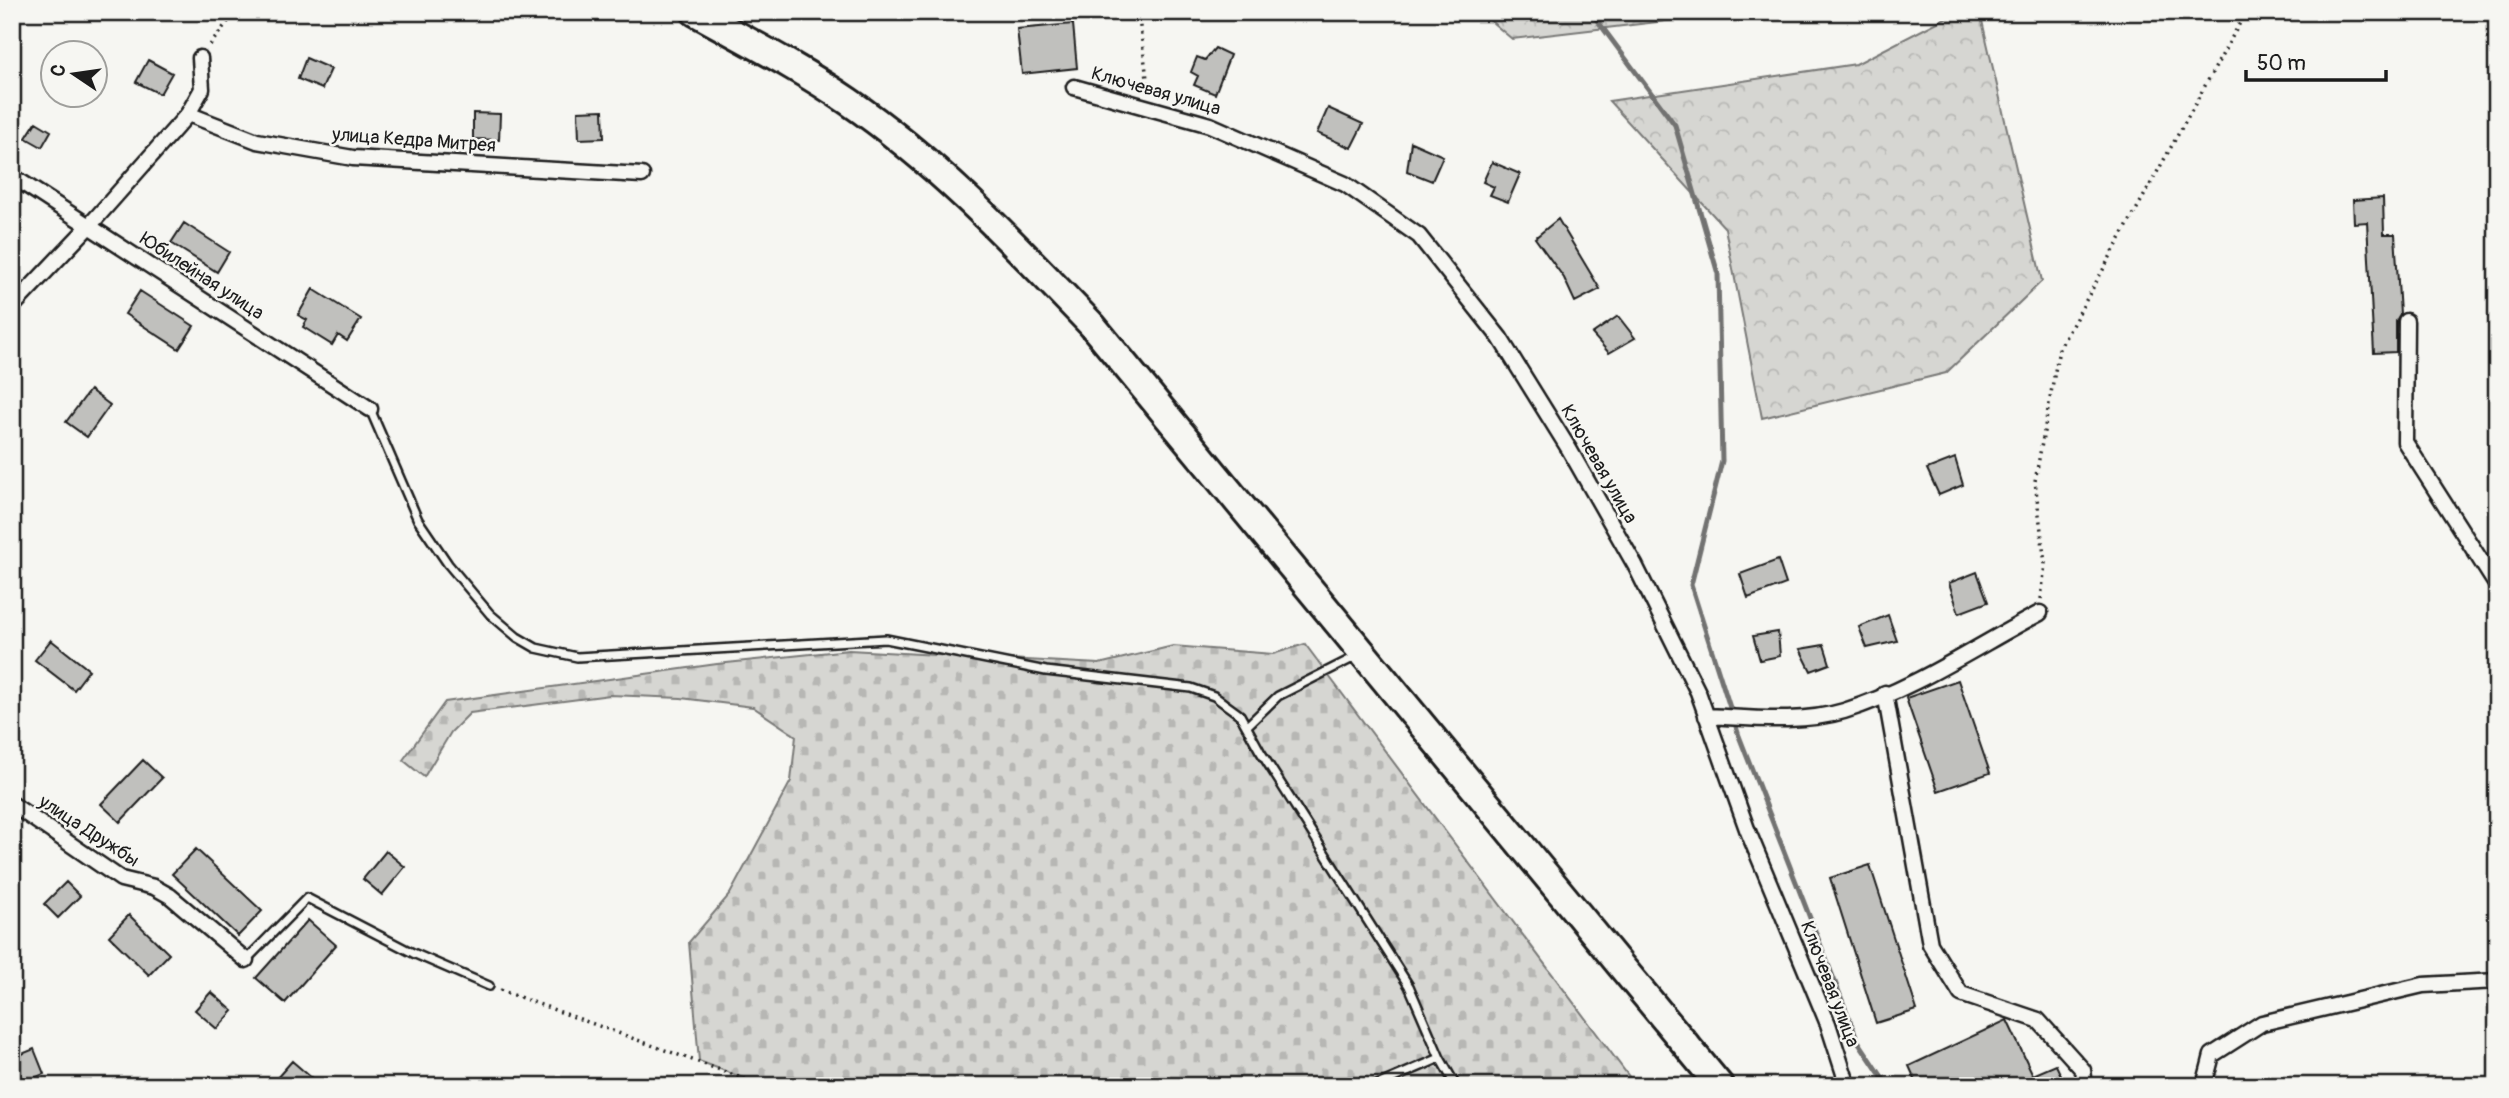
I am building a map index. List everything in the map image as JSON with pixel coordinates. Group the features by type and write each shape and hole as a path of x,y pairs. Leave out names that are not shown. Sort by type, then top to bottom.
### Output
{"highway":[{"path":"695,12 848,101 937,171 1017,246 1092,325 1720,1086"}],"street":[{"path":"12,307 89,226 188,114 202,89 200,58"},
{"name":"Ключевая улица","path":"1074,87 1210,125 1345,184 1419,236 1500,338 1569,449 1634,565 1698,692 1747,829 1828,1024 1848,1086"},
{"name":"улица Кедра Митрея","path":"188,114 257,141 353,158 642,175"},
{"name":"Юбилейная улица","path":"12,176 370,409"},
{"path":"2406,320 2405,442 2497,586"},
{"path":"1706,716 1774,719 1843,711 1885,693 2040,613"},
{"path":"1885,693 1930,944 1961,994 2038,1020 2083,1070 2085,1086"},
{"name":"улица Дружбы","path":"12,804 121,879 154,887 170,896 246,960"},
{"path":"2204,1086 2212,1055 2262,1023 2423,985 2497,981"}],"lane":[{"path":"370,409 418,520 448,564 490,614 536,648 577,657 886,639 1046,671 1191,688 1229,705 1248,725 1260,751 1409,986 1440,1058 1456,1086"},
{"path":"1248,725 1278,696 1364,652"},
{"path":"246,960 307,898 432,962 489,986"},
{"path":"1375,1086 1440,1058"}],"path":[{"path":"200,58 235,12"},
{"path":"1138,12 1151,108"},
{"path":"2040,613 2045,564 2035,481 2059,349 2246,12"},
{"path":"489,986 764,1086"}],"green space":[{"path":"1480,12 1743,12 1512,39"},
{"path":"1957,12 1980,12 2042,281 1946,373 1762,418 1725,228 1609,101 1856,64"},
{"path":"1305,644 1636,1086 764,1086 699,1061 689,942 730,894 791,781 796,736 753,707 681,698 610,695 470,713 451,732 424,777 403,760 445,702 717,664 849,650 1099,664 1173,646 1273,654"}],"building":[{"path":"1073,24 1077,68 1022,74 1017,29"},
{"path":"1215,48 1230,55 1215,94 1194,85 1198,76 1191,72 1197,57 1205,60"},
{"path":"306,58 331,69 322,89 298,79"},
{"path":"148,60 172,73 160,94 136,82"},
{"path":"1328,108 1363,124 1351,148 1317,133"},
{"path":"603,110 604,138 579,139 578,111"},
{"path":"473,113 500,114 499,140 473,139"},
{"path":"36,122 51,131 42,147 26,138"},
{"path":"1411,142 1443,156 1432,181 1407,171"},
{"path":"1492,162 1520,174 1508,202 1490,195 1494,187 1483,182"},
{"path":"2383,198 2384,234 2395,234 2400,314 2396,321 2396,352 2374,353 2367,222 2354,223 2353,200"},
{"path":"1558,219 1600,289 1575,302 1564,278 1535,238"},
{"path":"184,223 229,252 217,272 171,243"},
{"path":"313,289 361,319 347,341 338,335 332,345 303,327 307,320 298,315"},
{"path":"140,291 194,326 179,349 125,314"},
{"path":"1618,316 1635,338 1609,353 1592,334"},
{"path":"90,390 110,405 87,437 66,422"},
{"path":"1955,458 1963,485 1939,495 1927,469"},
{"path":"1778,560 1786,584 1748,598 1740,574"},
{"path":"1977,572 1988,602 1959,613 1949,583"},
{"path":"1888,615 1897,641 1867,648 1859,627"},
{"path":"1778,632 1780,656 1760,660 1753,636"},
{"path":"51,640 89,670 74,690 35,660"},
{"path":"1824,645 1830,664 1811,671 1800,649"},
{"path":"1958,680 1990,773 1938,791 1906,698"},
{"path":"143,760 162,778 120,822 101,804"},
{"path":"196,849 262,911 238,936 172,874"},
{"path":"386,851 405,867 382,895 363,879"},
{"path":"1870,865 1917,1010 1876,1023 1830,878"},
{"path":"66,882 80,896 58,918 44,904"},
{"path":"129,915 169,954 149,975 109,936"},
{"path":"308,920 336,945 285,1003 256,978"},
{"path":"211,992 233,1011 217,1029 195,1010"},
{"path":"2007,1020 2033,1075 2056,1065 2066,1086 1918,1086 1909,1066"},
{"path":"34,1049 44,1074 19,1084 12,1058"},
{"path":"292,1061 321,1086 284,1086 276,1079"}],"waterway":[{"path":"1591,12 1675,125 1718,274 1722,461 1691,585 1739,736 1858,1041 1888,1086"}]}
